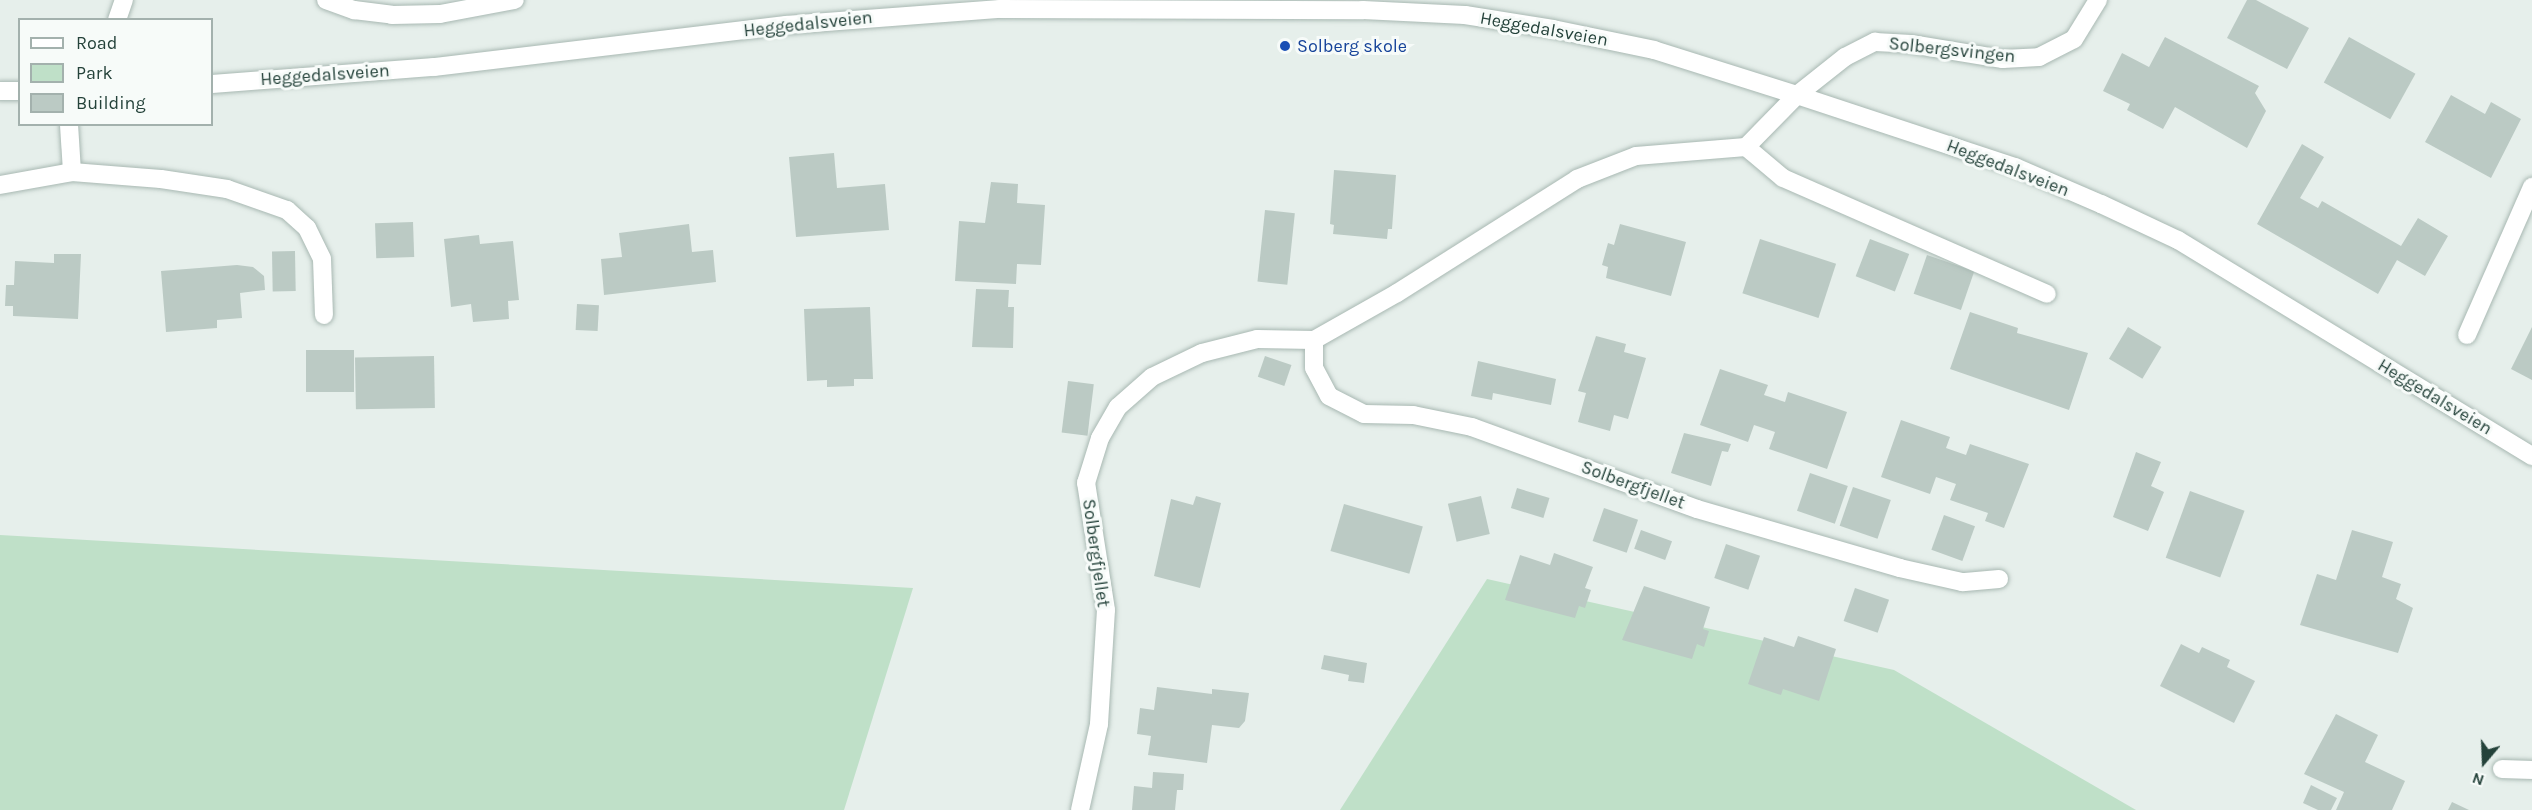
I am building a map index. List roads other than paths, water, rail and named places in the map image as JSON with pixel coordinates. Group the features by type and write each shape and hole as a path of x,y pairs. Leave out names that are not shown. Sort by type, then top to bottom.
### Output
{"main road":[{"path":"118,18 124,0"},
{"path":"326,0 354,10 392,15 440,14 515,0"},
{"name":"Solbergsvingen","path":"1797,95 1845,57 1875,42 1911,44 2003,60 2039,57 2074,39 2098,0"},
{"name":"Heggedalsveien","path":"213,84 434,67 890,15 1000,9 1267,5 1465,15 1542,27 1654,50 2015,167 2178,240 2532,456"},
{"path":"0,91 18,91"},
{"path":"1314,340 1397,293 1577,179 1636,156 1746,147 1797,95"},
{"path":"69,126 72,172"},
{"path":"1746,147 1783,178 2047,294"},
{"path":"0,185 72,172 161,179 227,189 287,210 311,234 322,259 324,315"},
{"path":"2467,334 2532,187"},
{"name":"Solbergfjellet","path":"1080,810 1099,724 1106,610 1086,483 1100,438 1118,407 1152,377 1202,353 1257,339 1314,340 1314,368 1329,396 1364,414 1413,415 1472,427 1697,509 1900,568 1962,582 1999,579"},
{"path":"2502,770 2532,770"}],"place":[{"name":"Solberg skole","path":"1285,46"}]}
